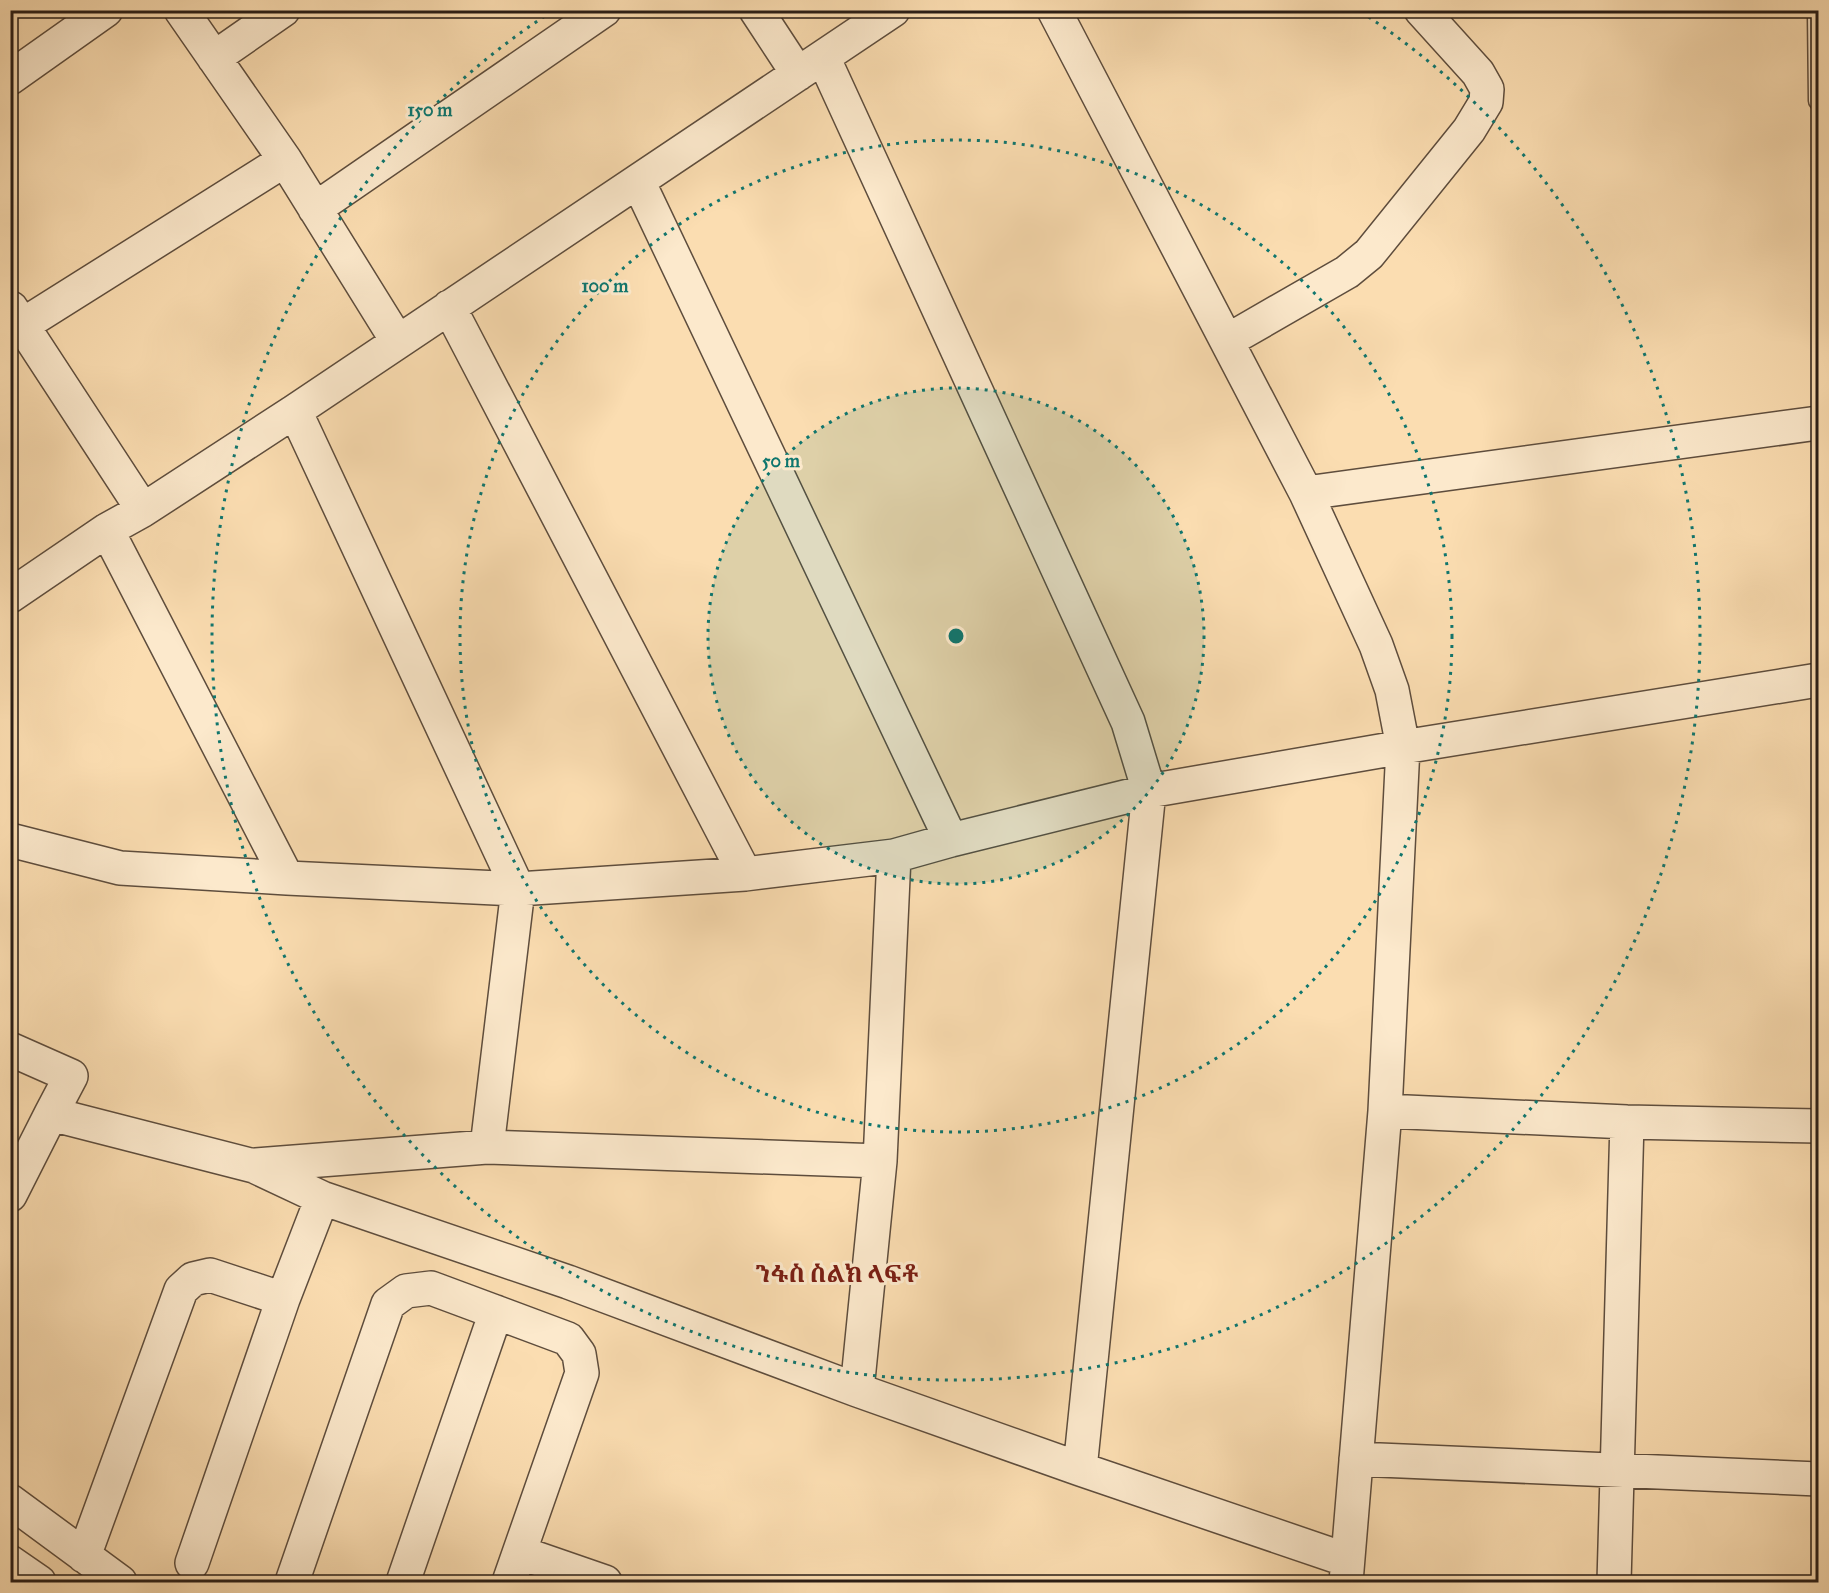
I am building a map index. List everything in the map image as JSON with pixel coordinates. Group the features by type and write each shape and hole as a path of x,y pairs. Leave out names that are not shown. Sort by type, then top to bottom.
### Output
{"street":[{"path":"10,78 106,10"},
{"path":"181,10 285,160 398,342"},
{"path":"214,58 283,10"},
{"path":"315,209 604,10"},
{"path":"756,10 811,66 1128,722 1149,791 1080,1469"},
{"path":"10,596 107,530 143,510 295,411 893,10"},
{"path":"51,1114 254,1166 322,1198 568,1282 856,1390 1080,1469 1346,1571 1384,1111 1403,747 1392,690 1376,645 1306,493 1054,10"},
{"path":"1227,341 1347,272 1369,254 1462,139 1486,102 1487,89 1478,73 1422,10"},
{"path":"143,510 14,322 285,160"},
{"path":"638,181 951,840"},
{"path":"449,307 745,874"},
{"path":"295,411 518,889 487,1148"},
{"path":"1306,493 1818,423"},
{"path":"107,530 287,878"},
{"path":"10,840 120,868 518,889 745,874 894,856 1149,791 1403,747 1817,686"},
{"path":"856,1390 880,1161 894,856"},
{"path":"10,1049 71,1076 10,1196"},
{"path":"1384,1111 1627,1122 1818,1126"},
{"path":"1614,1582 1627,1122"},
{"path":"254,1166 487,1148 880,1161"},
{"path":"192,1563 282,1299 322,1198"},
{"path":"84,1556 181,1290 193,1279 210,1275 282,1299"},
{"path":"292,1582 388,1304 406,1291 431,1288 568,1339 579,1354 582,1373 515,1568 605,1582"},
{"path":"403,1582 496,1312"},
{"path":"1356,1459 1818,1479"},
{"path":"10,1501 120,1582"},
{"path":"10,1562 39,1582"}],"lane":[{"path":"1815,10 1818,101"}],"district":[{"name":"ንፋስ ስልክ ላፍቶ","path":"837,1274"}]}
